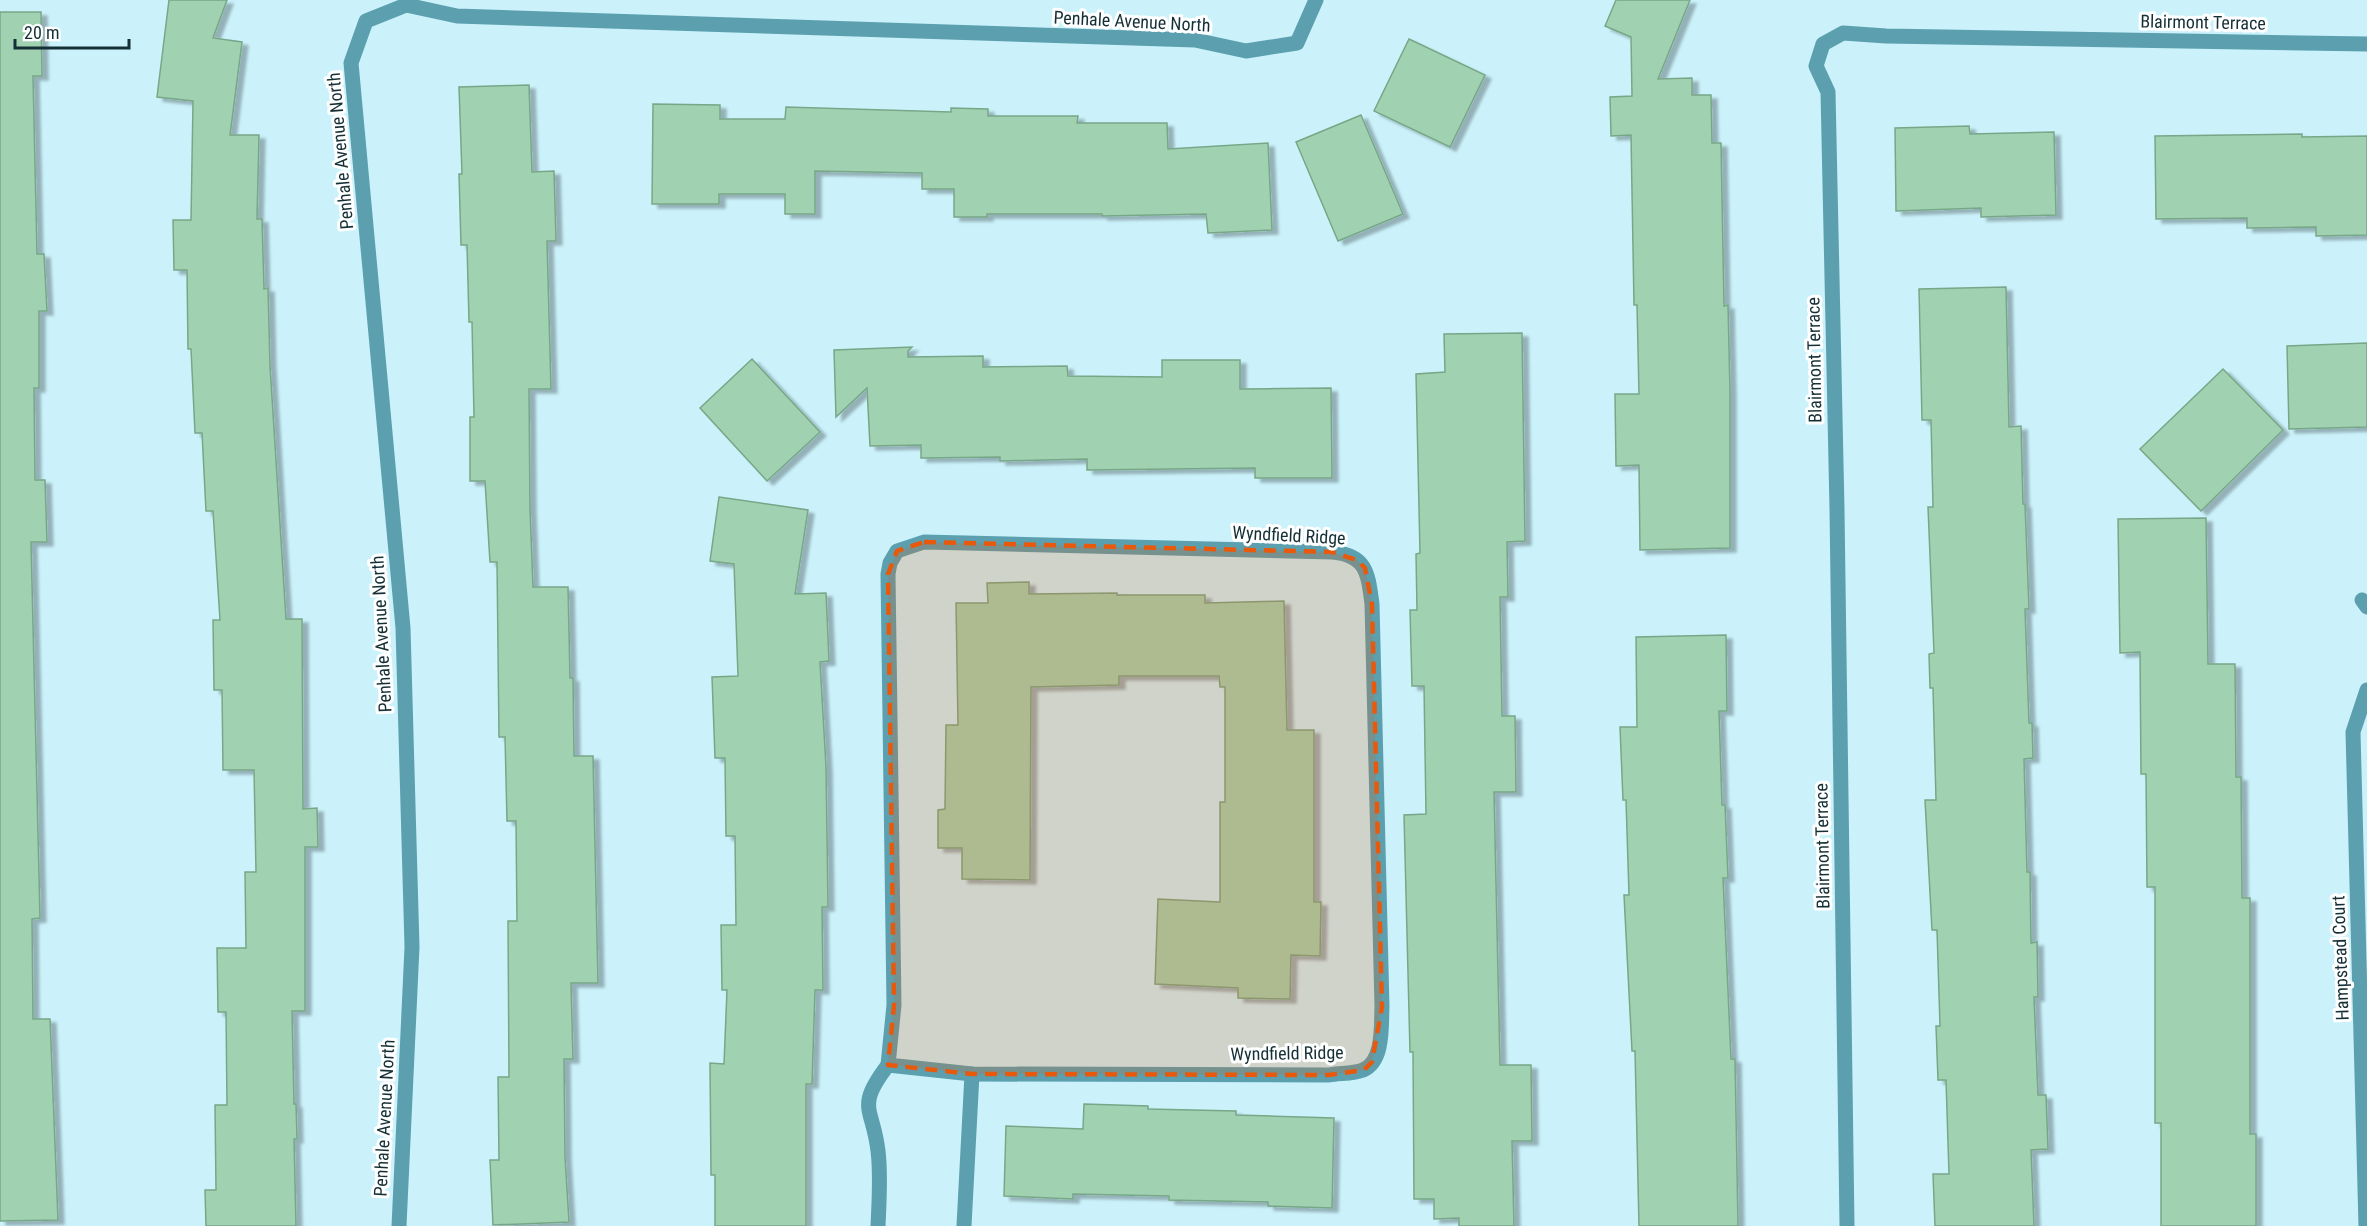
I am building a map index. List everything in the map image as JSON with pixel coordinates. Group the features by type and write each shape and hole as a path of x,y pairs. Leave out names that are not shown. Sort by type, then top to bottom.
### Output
{"street":[{"name":"Penhale Avenue North","path":"399,1226 412,947 404,628 351,63 366,21 406,5 457,16 1195,40 1246,51 1297,43 1316,0"},
{"name":"Blairmont Terrace","path":"1847,1226 1837,509 1828,92 1816,66 1823,44 1843,33 1886,36 2367,44"},
{"name":"Wyndfield Ridge","path":"878,1226 878,1151 867,1109 873,1085 888,1065 894,1005 888,574 890,563 897,550 924,542 1332,552 1346,554 1357,560 1365,568 1372,604 1382,1007 1378,1051 1372,1062 1364,1070 1329,1075 972,1074 888,1065"},
{"name":"Hampstead Court","path":"2366,1226 2353,732 2367,690"},
{"path":"964,1226 972,1074"}],"highlighted area":[{"path":"924,542 1332,552 1357,560 1365,568 1372,604 1382,1007 1372,1062 1364,1070 1329,1075 972,1074 888,1065 894,1005 888,574 897,551"}],"building":[{"path":"169,0 227,0 213,38 242,42 230,135 259,135 257,219 262,219 264,289 268,288 270,366 286,619 302,619 303,809 317,808 318,847 305,847 305,1011 292,1011 297,1139 294,1139 296,1226 206,1226 205,1190 216,1190 215,1105 227,1105 226,1012 218,1012 217,948 246,948 245,872 256,872 254,770 223,770 222,690 214,690 213,620 220,620 213,511 206,511 202,433 195,433 191,349 188,349 187,270 174,270 173,220 191,220 193,101 157,97"},
{"path":"1616,0 1690,0 1658,79 1692,78 1692,95 1711,95 1712,143 1721,143 1724,306 1728,305 1730,392 1730,548 1640,550 1639,465 1616,466 1615,394 1639,394 1637,305 1634,305 1631,135 1611,136 1610,97 1632,96 1631,37 1605,26"},
{"path":"0,12 41,12 42,76 33,76 37,254 44,254 47,311 39,311 39,388 34,388 35,480 45,480 47,542 31,542 40,918 32,919 33,1019 50,1019 58,1220 0,1221"},
{"path":"1409,39 1485,75 1450,147 1374,111"},
{"path":"529,85 532,172 554,171 556,241 547,241 551,389 529,389 533,587 568,587 574,756 593,756 598,983 571,983 573,1059 564,1059 565,1157 569,1222 493,1225 490,1160 499,1160 498,1077 509,1077 508,921 517,921 516,821 507,821 505,737 499,737 497,562 490,562 485,481 470,481 470,417 474,417 472,322 469,322 467,245 461,245 459,174 462,174 459,87"},
{"path":"653,104 720,105 720,119 785,119 786,107 951,112 951,108 988,109 988,116 1078,116 1077,123 1167,123 1168,149 1268,143 1272,230 1208,233 1206,214 1102,216 1102,214 987,214 987,217 954,217 954,189 922,189 922,173 815,171 815,214 785,214 785,194 719,194 719,204 652,204"},
{"path":"1361,115 1403,214 1338,241 1296,142"},
{"path":"1969,126 1970,134 2054,132 2056,215 1981,217 1981,208 1896,211 1895,128"},
{"path":"2302,134 2302,137 2367,136 2367,235 2316,236 2316,227 2247,228 2247,218 2156,219 2155,136"},
{"path":"2006,287 2009,427 2021,426 2023,504 2025,504 2029,609 2025,609 2029,723 2032,723 2033,758 2024,759 2027,872 2030,872 2031,943 2037,942 2038,997 2034,997 2038,1095 2046,1095 2048,1149 2031,1150 2034,1226 1935,1226 1933,1174 1949,1174 1946,1080 1938,1080 1936,1026 1940,1026 1937,930 1932,930 1925,800 1936,800 1933,688 1930,688 1929,654 1934,653 1928,507 1933,507 1931,420 1922,420 1919,289"},
{"path":"1522,333 1525,541 1507,542 1508,597 1500,597 1502,716 1515,716 1516,792 1494,792 1500,1065 1531,1065 1532,1141 1512,1141 1514,1226 1459,1226 1459,1218 1434,1219 1434,1199 1414,1199 1413,1052 1410,1052 1404,815 1426,814 1424,686 1412,686 1410,610 1417,610 1416,554 1420,553 1416,374 1445,372 1444,334"},
{"path":"2367,343 2367,427 2289,429 2287,346"},
{"path":"912,347 908,351 908,357 983,356 983,367 1067,366 1068,376 1162,377 1162,360 1240,360 1240,389 1331,388 1332,478 1255,478 1255,468 1087,470 1087,459 1000,461 1000,457 921,458 921,445 870,446 867,388 836,417 834,350"},
{"path":"752,359 820,432 767,481 700,408"},
{"path":"2223,369 2283,430 2201,511 2140,449"},
{"path":"719,497 808,510 795,594 826,593 829,661 820,662 826,767 828,907 822,907 823,990 815,990 812,1084 806,1084 806,1226 715,1226 715,1175 711,1175 710,1063 724,1064 727,990 722,990 721,925 736,925 735,836 726,836 725,758 715,758 712,677 738,676 734,564 710,561"},
{"path":"2206,518 2208,664 2235,664 2236,777 2241,777 2242,898 2250,898 2250,1134 2256,1134 2256,1226 2161,1226 2161,1123 2155,1123 2155,887 2147,887 2146,774 2141,774 2140,652 2120,653 2118,519"},
{"path":"1029,582 1029,594 1205,595 1205,603 1284,601 1287,730 1314,730 1314,902 1321,902 1320,956 1291,955 1290,999 1238,998 1238,988 1155,984 1158,899 1220,902 1220,802 1225,802 1225,687 1220,687 1219,676 1119,676 1119,685 1031,687 1030,880 962,879 962,848 938,848 938,810 945,809 946,725 958,725 956,603 988,603 987,583"},
{"path":"1726,635 1727,711 1719,711 1722,805 1725,805 1728,878 1723,878 1731,1059 1735,1059 1738,1226 1639,1226 1635,1051 1632,1051 1624,895 1629,895 1626,800 1623,800 1620,727 1637,727 1636,637"},
{"path":"1084,1104 1148,1106 1148,1109 1236,1111 1236,1115 1334,1118 1332,1208 1268,1206 1268,1202 1169,1200 1169,1196 1073,1194 1073,1199 1004,1196 1006,1126 1083,1129"}]}
